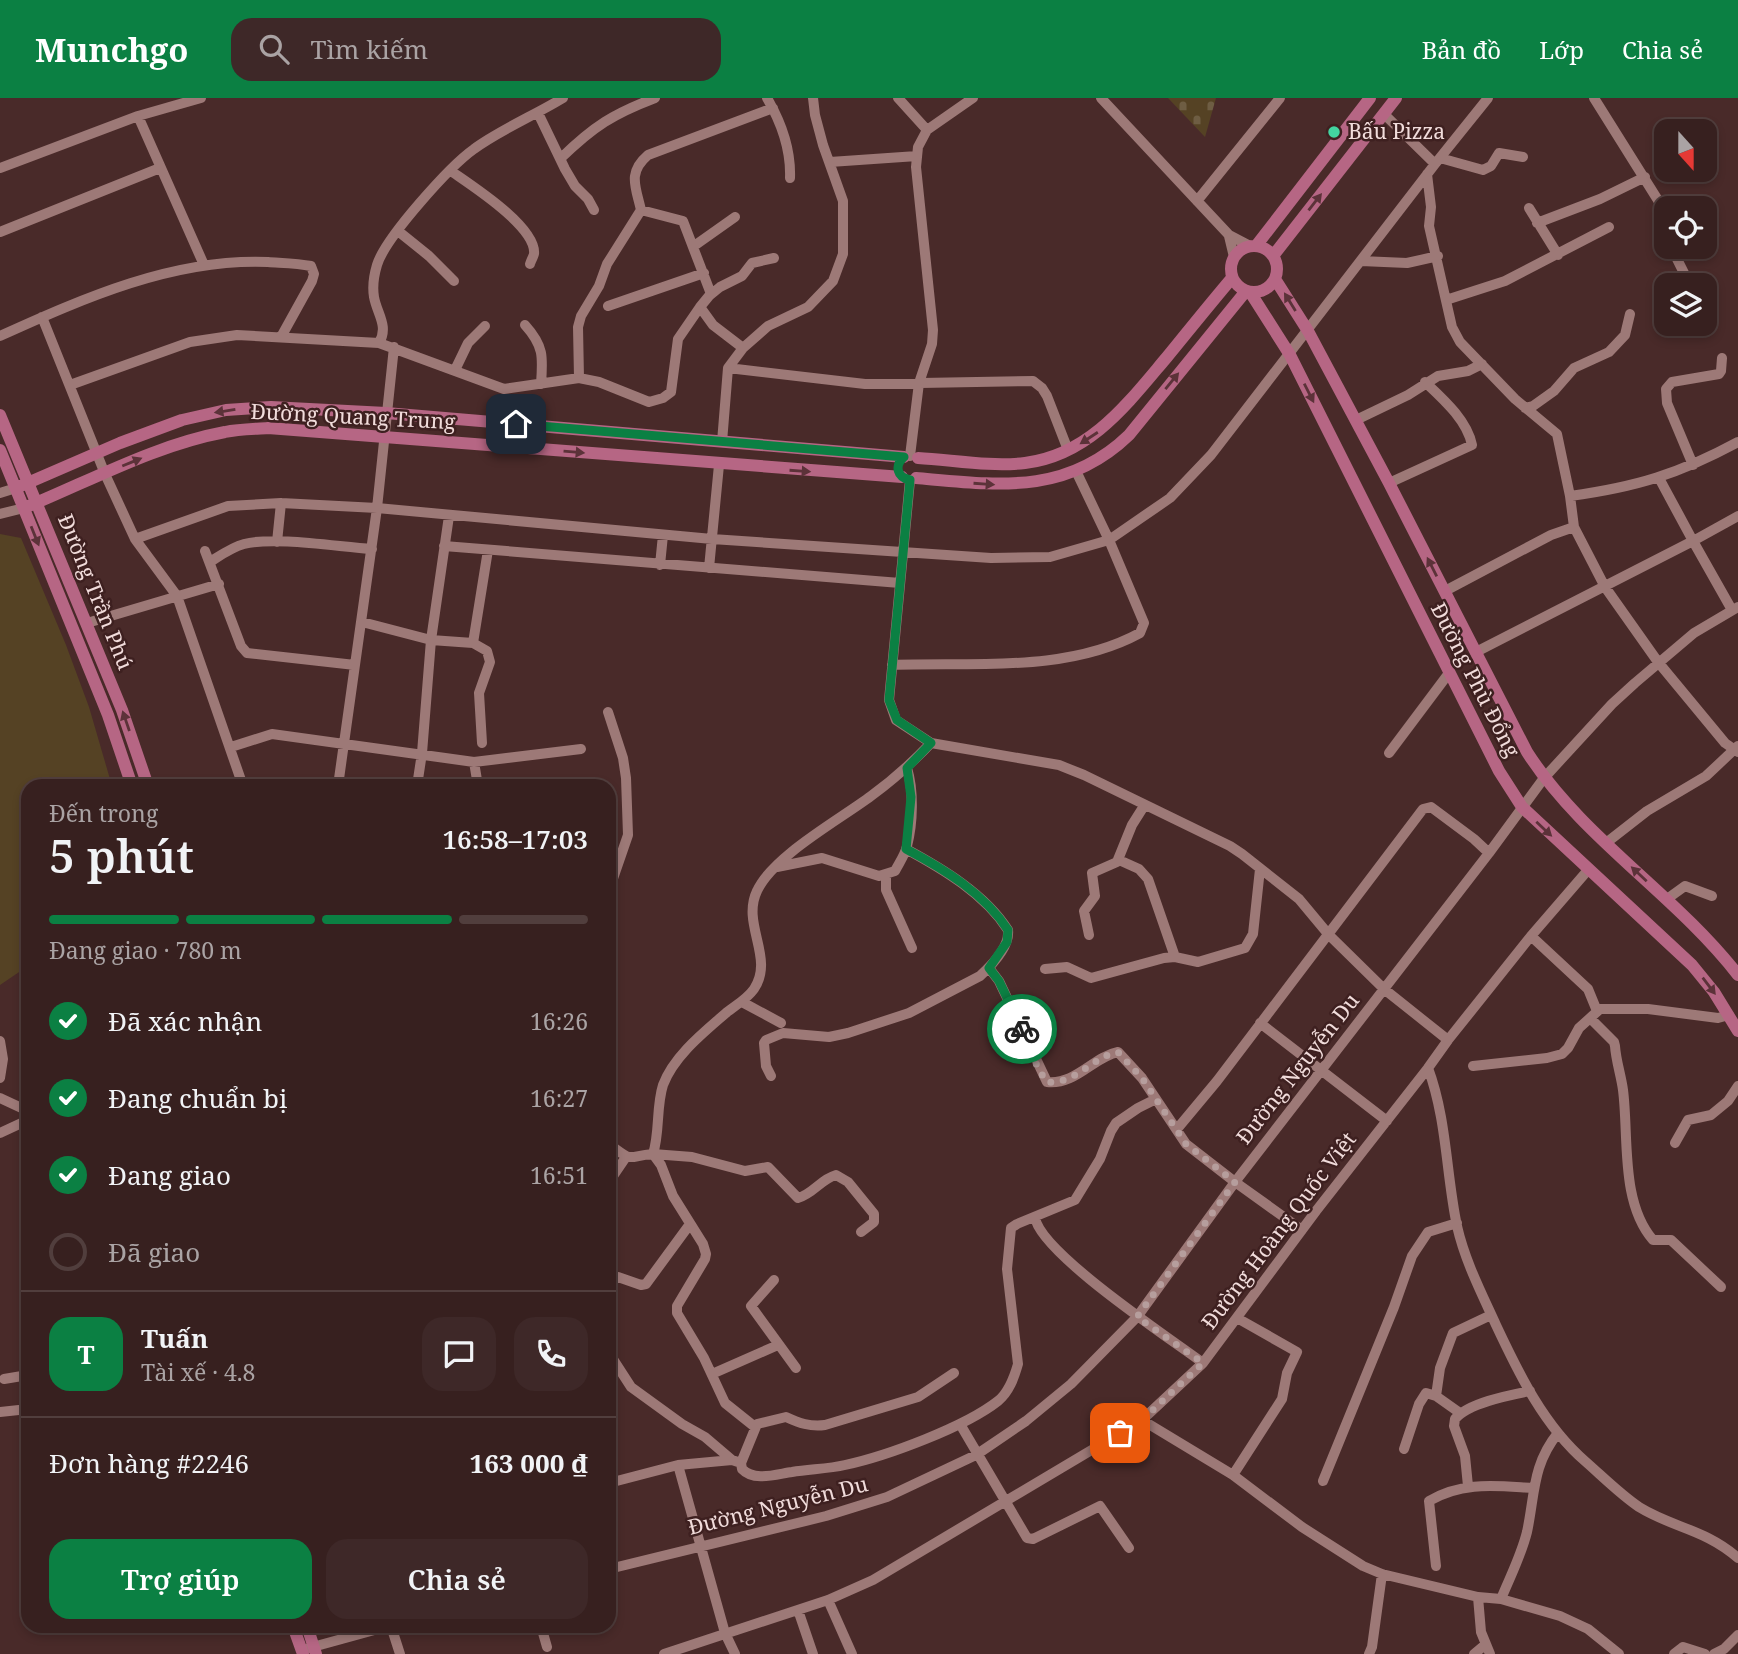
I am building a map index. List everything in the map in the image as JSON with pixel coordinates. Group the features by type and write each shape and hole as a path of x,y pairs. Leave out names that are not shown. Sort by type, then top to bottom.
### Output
{"main road":[{"path":"1273,256 1396,98"},
{"path":"1253,246 1368,99"},
{"path":"1253,246 1266,249 1273,256 1277,267 1275,279 1265,290 1248,291 1238,286 1232,278 1230,267 1241,250 1253,246"},
{"name":"Đường Quang Trung","path":"16,488 182,420 226,410 292,407 999,464 1024,463 1068,450 1099,432 1113,420 1232,278"},
{"name":"Đường Phù Đổng","path":"1275,279 1308,331 1356,420 1527,752 1544,778 1606,843 1715,947 1738,975"},
{"name":"Đường Phù Đổng","path":"1248,291 1290,355 1499,771 1521,807 1692,965 1738,1031"},
{"name":"Đường Quang Trung","path":"24,508 187,441 228,431 268,428 999,485 1049,480 1076,471 1114,449 1129,435 1248,291"},
{"name":"Đường Trần Phú","path":"0,415 122,710 146,779"},
{"name":"Đường Trần Phú","path":"0,450 108,715 130,779"},
{"path":"911,457 922,469 909,479 898,467 911,457"},
{"path":"297,1633 309,1651"},
{"path":"308,1633 309,1651"}],"street":[{"path":"0,168 138,116 201,98"},
{"path":"379,343 383,326 374,297 373,277 379,257 413,211 473,149 563,98"},
{"path":"561,158 606,119 655,98"},
{"path":"767,98 773,108 788,154 790,178"},
{"path":"722,442 728,368 743,348 768,326 808,307 833,281 843,254 843,201 815,115 813,98"},
{"path":"898,98 927,131"},
{"path":"911,457 919,383 932,344 933,330 916,167 918,146 927,131 973,98"},
{"path":"1101,98 1229,236 1253,246"},
{"path":"1197,201 1280,98"},
{"path":"135,539 228,506 281,503 712,539 991,558 1050,557 1109,540 1170,498 1193,475 1290,355 1488,98"},
{"path":"1594,98 1656,196"},
{"path":"579,379 578,327 581,316 595,295 607,264 641,210 634,173 639,163 648,155 773,108"},
{"path":"538,113 575,186 589,199 594,210"},
{"path":"1384,114 1437,161 1483,170 1491,166 1499,153 1523,158"},
{"path":"138,116 204,265"},
{"path":"830,162 917,156"},
{"path":"0,232 160,168"},
{"path":"451,171 512,216 533,247 534,255 530,264"},
{"path":"1427,174 1429,226 1438,256 1452,327 1460,342 1525,408 1557,434 1574,527 1605,587 1658,662 1725,743 1737,749 1706,776 1647,811 1606,843"},
{"path":"1537,223 1600,199 1645,177"},
{"path":"1529,208 1558,255"},
{"path":"641,210 683,221 711,294"},
{"path":"694,246 735,217"},
{"path":"1446,300 1506,281 1609,227"},
{"path":"398,231 454,281"},
{"path":"1229,236 1234,257"},
{"path":"1361,261 1407,263 1438,256"},
{"path":"70,384 190,342 237,335 379,343 504,389 579,379 599,382 649,402 663,398 671,391 678,339 711,294 742,276 752,263 774,258"},
{"path":"0,336 110,290 204,265 252,262 311,266 314,274 312,281 281,337"},
{"path":"608,306 704,273"},
{"path":"701,307 713,325 743,348"},
{"path":"1525,408 1554,391 1574,368 1609,352 1625,335 1630,314"},
{"path":"42,317 104,474 135,539 177,596 241,779"},
{"path":"525,325 539,341 542,358 541,384"},
{"path":"455,370 468,343 485,326"},
{"path":"339,779 372,549 394,347"},
{"path":"1693,465 1667,403 1666,389 1672,382 1718,374 1722,358"},
{"path":"1356,420 1408,395 1438,376 1468,371 1482,364"},
{"path":"728,368 864,384 1033,381 1047,396 1068,450"},
{"path":"1389,483 1472,445 1460,419 1425,382"},
{"path":"1570,496 1616,489 1659,478 1693,465 1738,442"},
{"path":"709,568 719,465"},
{"path":"892,665 1015,662 1082,655 1140,633 1144,622 1076,471"},
{"path":"1659,478 1693,541 1735,608"},
{"path":"909,479 889,700 892,713 903,725 931,743 1059,765 1230,846 1299,899 1329,935 1384,989 1448,1040"},
{"path":"0,494 16,488"},
{"path":"278,542 281,503"},
{"path":"0,514 24,508"},
{"path":"418,779 432,640 449,516"},
{"path":"1476,653 1738,516"},
{"path":"1445,591 1551,535 1574,527"},
{"path":"660,565 663,535"},
{"path":"210,562 237,546 248,543 278,542 372,549"},
{"path":"444,547 900,583"},
{"path":"473,643 488,550"},
{"path":"205,551 241,646 247,653 355,665"},
{"path":"87,623 219,584"},
{"name":"Đường Nguyễn Du","path":"616,1567 826,1516 887,1497 976,1455 1026,1421 1071,1384 1137,1317 1235,1182 1544,778 1612,704 1658,662 1694,634 1735,608"},
{"path":"362,622 432,640 473,643 487,651 490,662 479,693 482,743"},
{"path":"1389,753 1449,673"},
{"path":"608,712 623,758 626,778 628,835 616,870"},
{"path":"231,747 266,735 344,743 474,762 581,749"},
{"path":"755,1427 724,1403 712,1374 677,1312 680,1300 705,1259 703,1244 673,1196 662,1165 653,1154 663,1085 680,1057 699,1037 752,992 760,979 759,946 753,930 752,903 758,888 784,858 907,768 931,743"},
{"path":"474,762 477,779"},
{"path":"777,867 822,858 879,876 895,871 906,849 911,797 907,768"},
{"path":"1089,934 1084,911 1095,896 1092,873 1114,864 1119,859 1132,825 1144,806"},
{"path":"1177,1129 1423,810 1431,807 1489,853"},
{"path":"771,1076 766,1066 764,1043 771,1037 783,1033 829,1037 917,1009 980,976 989,968 1009,937 993,909 926,859 906,849"},
{"path":"1119,859 1139,869 1148,879 1175,957"},
{"path":"1045,968 1067,967 1091,978 1164,958 1175,957 1198,962 1245,948 1253,934 1260,869"},
{"name":"Đường Hoàng Quốc Việt","path":"664,1654 828,1600 883,1574 1142,1420 1203,1363 1301,1230 1448,1040 1588,870"},
{"path":"886,875 887,890 912,948"},
{"path":"1667,899 1685,886 1712,896"},
{"path":"1531,936 1588,989 1594,1015 1614,1042 1623,1089 1628,1171 1636,1206 1648,1233 1653,1240 1671,1240 1721,1287"},
{"path":"989,968 1003,989 1046,1082 1066,1079 1089,1068 1110,1053 1118,1052 1125,1056 1186,1144 1301,1230"},
{"path":"741,1002 781,1023"},
{"path":"1473,1066 1562,1054 1578,1028 1594,1015 1648,1009 1718,1018 1729,1015"},
{"path":"1260,1023 1387,1121"},
{"path":"0,1041 3,1069 0,1077"},
{"path":"1428,1068 1443,1133 1457,1223 1475,1282 1530,1391 1558,1433 1586,1462 1639,1507 1718,1541 1738,1558"},
{"path":"1675,1143 1688,1120 1711,1115 1720,1109 1738,1086"},
{"path":"0,1098 21,1108"},
{"path":"616,1364 631,1387 682,1424 705,1437 752,1476 843,1466 876,1457 960,1424 999,1401 1014,1378 1018,1364 1007,1269 1009,1236 1014,1226 1075,1200 1100,1160 1116,1124 1156,1099"},
{"path":"0,1133 21,1123"},
{"path":"616,1149 626,1157 633,1158 653,1154 692,1157 745,1171 768,1167 798,1198 836,1175 848,1182 874,1214 874,1222 861,1232"},
{"path":"616,1172 626,1157"},
{"path":"1035,1217 1040,1230 1052,1246 1137,1317 1203,1363"},
{"path":"1324,1481 1412,1256 1428,1232 1457,1223"},
{"path":"616,1277 646,1284 690,1224"},
{"path":"774,1280 751,1306 796,1368"},
{"path":"1436,1396 1440,1368 1453,1333 1491,1315"},
{"path":"1233,1475 1282,1399 1287,1373 1297,1352 1237,1318"},
{"path":"712,1374 778,1345"},
{"path":"737,1461 755,1427 767,1420 786,1417 798,1423 825,1425 918,1397 954,1373"},
{"path":"4,1378 21,1376"},
{"path":"1468,1486 1465,1456 1454,1426 1455,1419 1460,1413 1503,1397 1530,1391"},
{"path":"1404,1449 1427,1393 1460,1413"},
{"path":"0,1412 21,1410"},
{"path":"1142,1420 1233,1475 1329,1545 1363,1566 1382,1574 1478,1597 1501,1599 1560,1616 1588,1629 1619,1654"},
{"path":"960,1424 976,1455 1030,1539 1100,1506 1129,1548"},
{"path":"1501,1599 1515,1570 1526,1535 1537,1468 1546,1447 1558,1433"},
{"path":"616,1481 678,1465 737,1461"},
{"path":"678,1465 725,1633 735,1654"},
{"path":"1436,1566 1429,1501 1452,1489 1468,1486 1534,1488"},
{"path":"1369,1654 1382,1574"},
{"path":"1474,1654 1488,1649 1481,1632 1478,1597"},
{"path":"828,1600 852,1654"},
{"path":"798,1610 813,1654"},
{"path":"309,1651 366,1633"},
{"path":"391,1633 400,1654"},
{"path":"543,1633 547,1647"},
{"path":"1714,1654 1724,1649 1738,1634"},
{"path":"1674,1654 1683,1647 1705,1654"}],"green space":[{"path":"1168,98 1216,98 1205,137"},
{"path":"0,534 21,538 89,707 110,779 21,779 21,971 0,985"}],"way so far":[{"path":"1022,1029 1046,1082 1055,1083 1066,1079 1089,1068 1110,1053 1118,1052 1125,1056 1186,1144 1235,1182 1137,1317 1203,1363 1142,1420 1120,1433"}],"place":[{"name":"Bấu Pizza","path":"1334,132"}],"route":[{"path":"516,424 904,457 899,463 898,471 902,477 910,480 889,700 897,720 931,743 907,768 911,797 906,849 926,859 993,909 1008,930 1007,942 989,968 999,981 1022,1029"}]}
